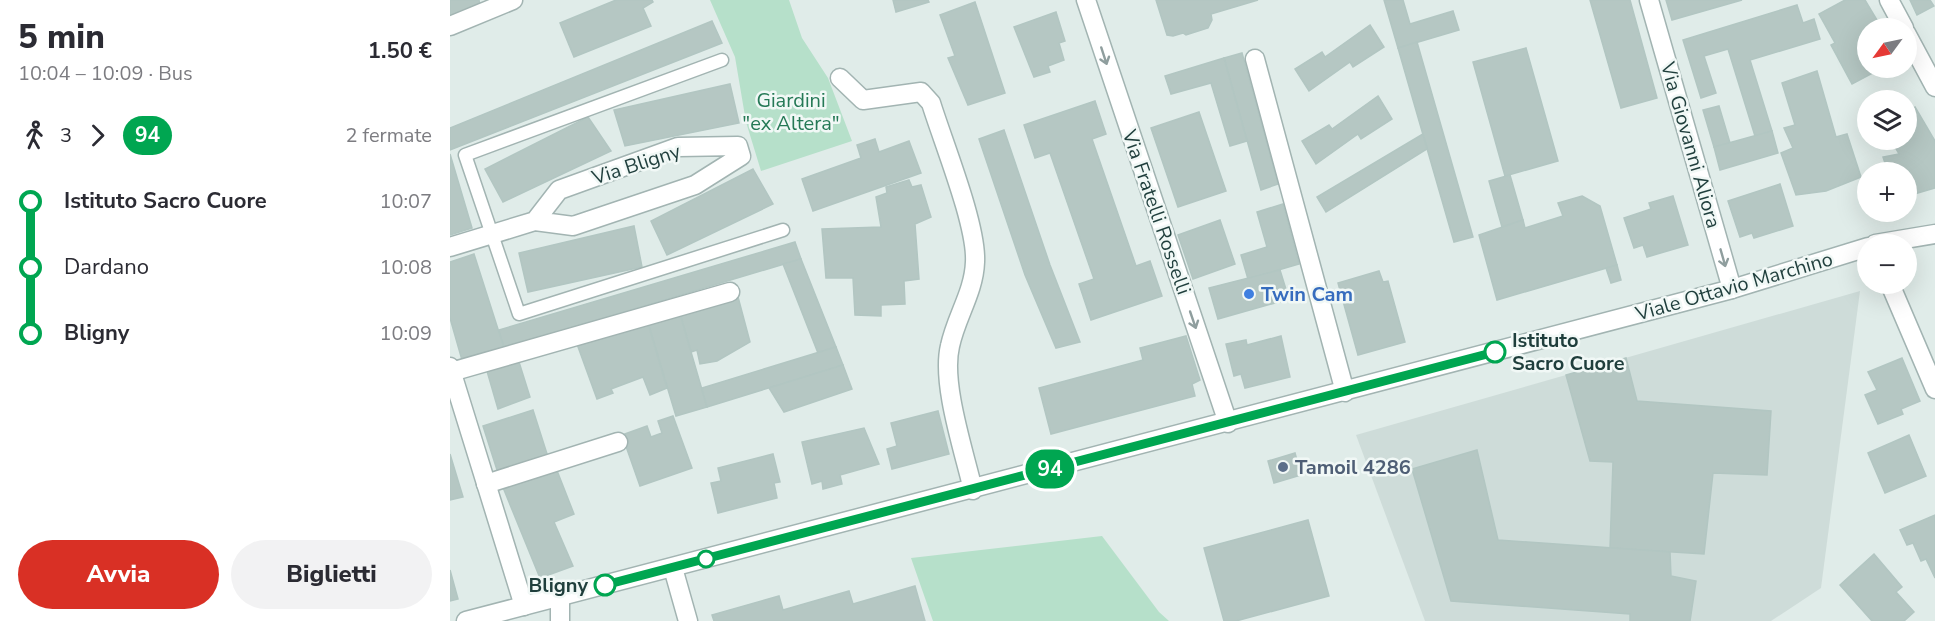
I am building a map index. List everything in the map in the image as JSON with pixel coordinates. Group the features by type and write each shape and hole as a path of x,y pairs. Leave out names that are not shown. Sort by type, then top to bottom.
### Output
{"street":[{"path":"450,26 513,0"},
{"name":"Via Fratelli Rosselli","path":"1086,0 1228,423"},
{"name":"Via Giovanni Aliora","path":"1649,0 1732,289"},
{"path":"1889,0 1899,18"},
{"path":"1917,53 1935,87"},
{"path":"1255,59 1345,392"},
{"path":"840,78 863,99 921,92 927,96 934,114 968,221 975,261 971,286 949,347 949,381 973,490"},
{"name":"Via Bligny","path":"450,247 535,220 573,226 695,185 741,156 738,146 678,147 559,190 535,220"},
{"path":"1917,237 1935,234"},
{"name":"Viale Ottavio Marchino","path":"466,621 973,490 1732,289 1857,250"},
{"path":"524,606 451,369 730,292"},
{"path":"1894,294 1935,389"},
{"path":"486,484 618,442"},
{"path":"673,568 688,621"},
{"path":"560,597 560,621"}],"lane":[{"path":"722,60 465,155 519,314 783,231"}],"shaded area":[{"path":"1857,292 1860,294 1821,588 1771,621 1425,621 1356,435"}],"green space":[{"name":"Giardini \"ex Altera\"","path":"710,0 789,0 802,38 828,78 852,141 761,171 746,122 735,57"},
{"path":"1102,536 1159,612 1169,621 933,621 911,558"}],"building":[{"path":"450,0 479,0 480,5 450,17"},
{"path":"616,0 652,0 653,2 643,8 651,26 574,57 560,23"},
{"path":"893,0 928,0 929,2 896,12"},
{"path":"1156,0 1258,0 1211,14 1212,20 1208,28 1186,35 1183,33 1173,36 1167,35"},
{"path":"1384,0 1403,0 1410,24 1453,11 1459,30 1398,48"},
{"path":"1590,0 1630,0 1657,98 1621,108"},
{"path":"1666,0 1742,0 1672,20"},
{"path":"1845,0 1865,0 1876,18 1857,18 1857,78 1863,78 1852,84 1831,45 1835,43 1819,14"},
{"path":"1910,0 1930,0 1934,6 1917,15"},
{"path":"975,2 1005,93 968,105 948,58 955,56 940,15"},
{"path":"1797,5 1803,23 1814,19 1820,39 1750,60 1772,131 1755,136 1728,49 1704,56 1716,93 1701,98 1683,40"},
{"path":"1056,12 1065,41 1059,43 1064,60 1048,66 1050,72 1034,77 1014,27"},
{"path":"712,21 722,43 450,150 450,128"},
{"path":"1370,25 1384,47 1353,67 1350,62 1309,91 1295,69 1322,52 1325,57"},
{"path":"1417,42 1473,237 1454,242 1398,48"},
{"path":"1526,48 1558,161 1505,176 1473,62"},
{"path":"1242,53 1278,184 1261,190 1224,58"},
{"path":"1224,58 1247,141 1230,146 1211,83 1171,94 1165,76"},
{"path":"1817,71 1836,137 1847,134 1857,165 1857,179 1826,191 1796,195 1781,153 1793,148 1784,128 1795,125 1782,83"},
{"path":"730,84 739,123 625,146 614,110"},
{"path":"1378,96 1392,119 1361,139 1358,134 1316,164 1302,141 1329,125 1332,129"},
{"path":"1095,101 1106,134 1092,139 1136,266 1150,261 1162,296 1091,320 1079,284 1094,279 1050,153 1035,158 1024,125"},
{"path":"1719,106 1730,143 1714,147 1703,110"},
{"path":"1917,110 1935,141 1935,188 1917,193 1917,162 1885,162 1883,157 1899,154 1897,150 1917,150"},
{"path":"1199,112 1226,191 1178,207 1151,128"},
{"path":"588,117 611,151 503,202 485,169"},
{"path":"1004,130 1050,265 1080,342 1056,348 1025,275 979,139"},
{"path":"1772,131 1778,153 1720,170 1714,147"},
{"path":"1423,134 1427,149 1326,212 1317,197"},
{"path":"875,139 879,152 909,141 921,173 813,211 802,179 861,158 857,145"},
{"path":"450,154 472,228 450,235"},
{"path":"753,169 773,204 667,255 651,221"},
{"path":"1510,175 1523,220 1502,227 1489,181"},
{"path":"909,180 912,187 921,185 931,217 915,224 919,279 904,281 905,304 881,305 881,316 855,315 853,278 826,278 822,229 881,227 876,197 887,193 886,187"},
{"path":"1780,184 1793,226 1754,238 1752,233 1740,237 1728,201"},
{"path":"1582,196 1600,206 1617,265 1497,300 1479,235 1523,220 1525,228 1563,216 1558,203"},
{"path":"1673,196 1688,245 1647,257 1643,245 1634,248 1624,218 1651,209 1649,203"},
{"path":"1283,204 1299,264 1248,279 1241,255 1267,247 1257,212"},
{"path":"1220,220 1235,264 1193,279 1178,235"},
{"path":"634,226 642,267 528,292 519,253"},
{"path":"795,242 801,259 504,348 499,330"},
{"path":"474,254 504,348 462,360 450,318 450,262"},
{"path":"801,259 836,347 818,353 783,264"},
{"path":"1617,265 1621,280 1611,283 1606,268"},
{"name":"Twin Cam","path":"1280,270 1289,299 1218,319 1209,288"},
{"path":"1379,271 1383,282 1388,281 1405,342 1358,355 1338,283"},
{"path":"738,297 750,342 717,361 700,364 697,350 691,352 680,314"},
{"path":"680,314 707,407 676,416 648,323"},
{"path":"648,323 667,388 650,395 643,377 611,389 613,393 597,399 577,344"},
{"path":"1186,336 1200,380 1192,384 1195,396 1051,434 1039,388 1143,360 1140,348"},
{"path":"1281,336 1290,377 1245,388 1241,374 1234,376 1226,344 1246,340 1247,345"},
{"path":"836,347 843,365 707,407 702,388"},
{"path":"1626,358 1637,401 1771,411 1767,475 1713,473 1704,554 1610,548 1613,462 1590,461 1566,375"},
{"path":"1902,358 1920,401 1901,409 1903,414 1878,424 1865,395 1877,390 1868,372"},
{"path":"519,362 530,397 498,409 487,371"},
{"path":"843,365 852,389 784,412 769,388"},
{"path":"533,410 548,457 498,473 483,426"},
{"path":"938,411 949,454 892,469 887,449 897,446 891,423"},
{"path":"673,416 692,468 640,486 622,435 647,426 651,437 662,433 658,421"},
{"path":"864,428 879,464 840,475 842,484 823,489 822,481 812,484 802,442"},
{"path":"1909,435 1926,476 1885,493 1868,453"},
{"path":"1477,450 1498,540 1670,552 1671,576 1696,581 1690,621 1630,621 1630,614 1451,601 1412,469"},
{"path":"1295,453 1301,475 1274,483 1268,461"},
{"path":"450,454 463,497 450,500"},
{"path":"773,454 780,482 774,483 777,498 718,513 711,483 721,481 718,468"},
{"path":"556,468 574,514 554,522 573,566 540,578 502,485"},
{"path":"1935,515 1935,578 1926,559 1921,561 1913,543 1907,545 1900,530"},
{"path":"1308,520 1329,596 1236,621 1224,621 1204,548"},
{"path":"1874,554 1902,587 1896,592 1914,612 1904,621 1872,621 1840,585"},
{"path":"450,570 458,599 450,601"},
{"path":"915,586 925,621 714,621 712,615 779,596 783,610 849,591 853,604"}],"bus line":[{"name":"94","path":"605,585 1495,352"}],"place":[{"name":"Twin Cam","path":"1249,294"},
{"name":"Istituto Sacro Cuore","path":"1495,352"},
{"name":"Tamoil 4286","path":"1283,467"},
{"name":"Bligny","path":"605,585"}]}
